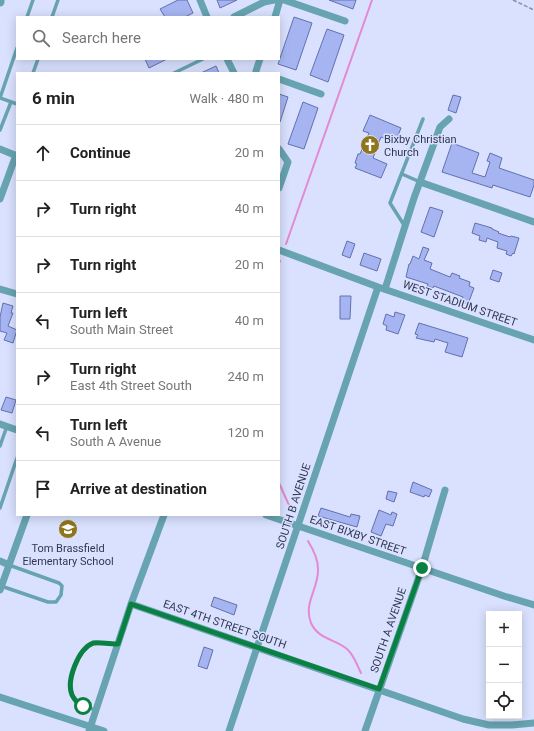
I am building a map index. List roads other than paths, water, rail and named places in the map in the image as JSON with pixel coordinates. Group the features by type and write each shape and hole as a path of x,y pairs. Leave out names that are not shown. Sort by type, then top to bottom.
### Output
{"street":[{"path":"200,0 207,16"},
{"path":"236,16 264,2 274,0"},
{"path":"274,16 280,0"},
{"path":"284,0 345,21"},
{"path":"228,60 234,72"},
{"path":"258,72 260,60"},
{"path":"280,79 321,94"},
{"name":"SOUTH B AVENUE","path":"229,731 342,393 405,226 440,127 449,119"},
{"path":"0,149 16,155"},
{"path":"280,150 288,162 280,185"},
{"path":"0,199 16,158"},
{"path":"420,182 534,222"},
{"name":"WEST STADIUM STREET","path":"280,250 381,288 534,340"},
{"path":"0,289 16,294"},
{"path":"4,425 16,430"},
{"name":"SOUTH A AVENUE","path":"365,731 422,568 445,490"},
{"path":"1,588 27,516"},
{"path":"90,729 131,604 164,516"},
{"name":"EAST BIXBY STREET","path":"269,516 504,596 534,604"},
{"path":"0,561 9,564"},
{"name":"EAST 4TH STREET SOUTH","path":"131,604 463,719 489,725 534,723"},
{"path":"0,697 90,729 104,731"}],"lane":[{"path":"27,16 33,0"},
{"path":"52,16 58,0"},
{"path":"16,51 0,98 16,104"},
{"path":"33,72 38,60"},
{"path":"176,72 201,60"},
{"path":"0,130 11,102"},
{"path":"405,226 390,204 423,119"},
{"path":"402,174 420,182"},
{"path":"0,446 4,425"},
{"path":"0,508 16,461"},
{"path":"1,588 48,602 56,602 61,595 62,586 59,583 9,564"},
{"path":"96,710 76,702 72,694 70,684 78,659 84,650 93,643 118,644"}],"waterway":[{"path":"286,244 372,0"},
{"path":"280,485 293,512"},
{"path":"308,541 315,555 318,569 318,576 309,609 311,623 322,636 347,649 361,673"}],"place":[{"name":"Bixby Christian Church","path":"370,145"},
{"name":"Tom Brassfield Elementary School","path":"68,529"}]}
